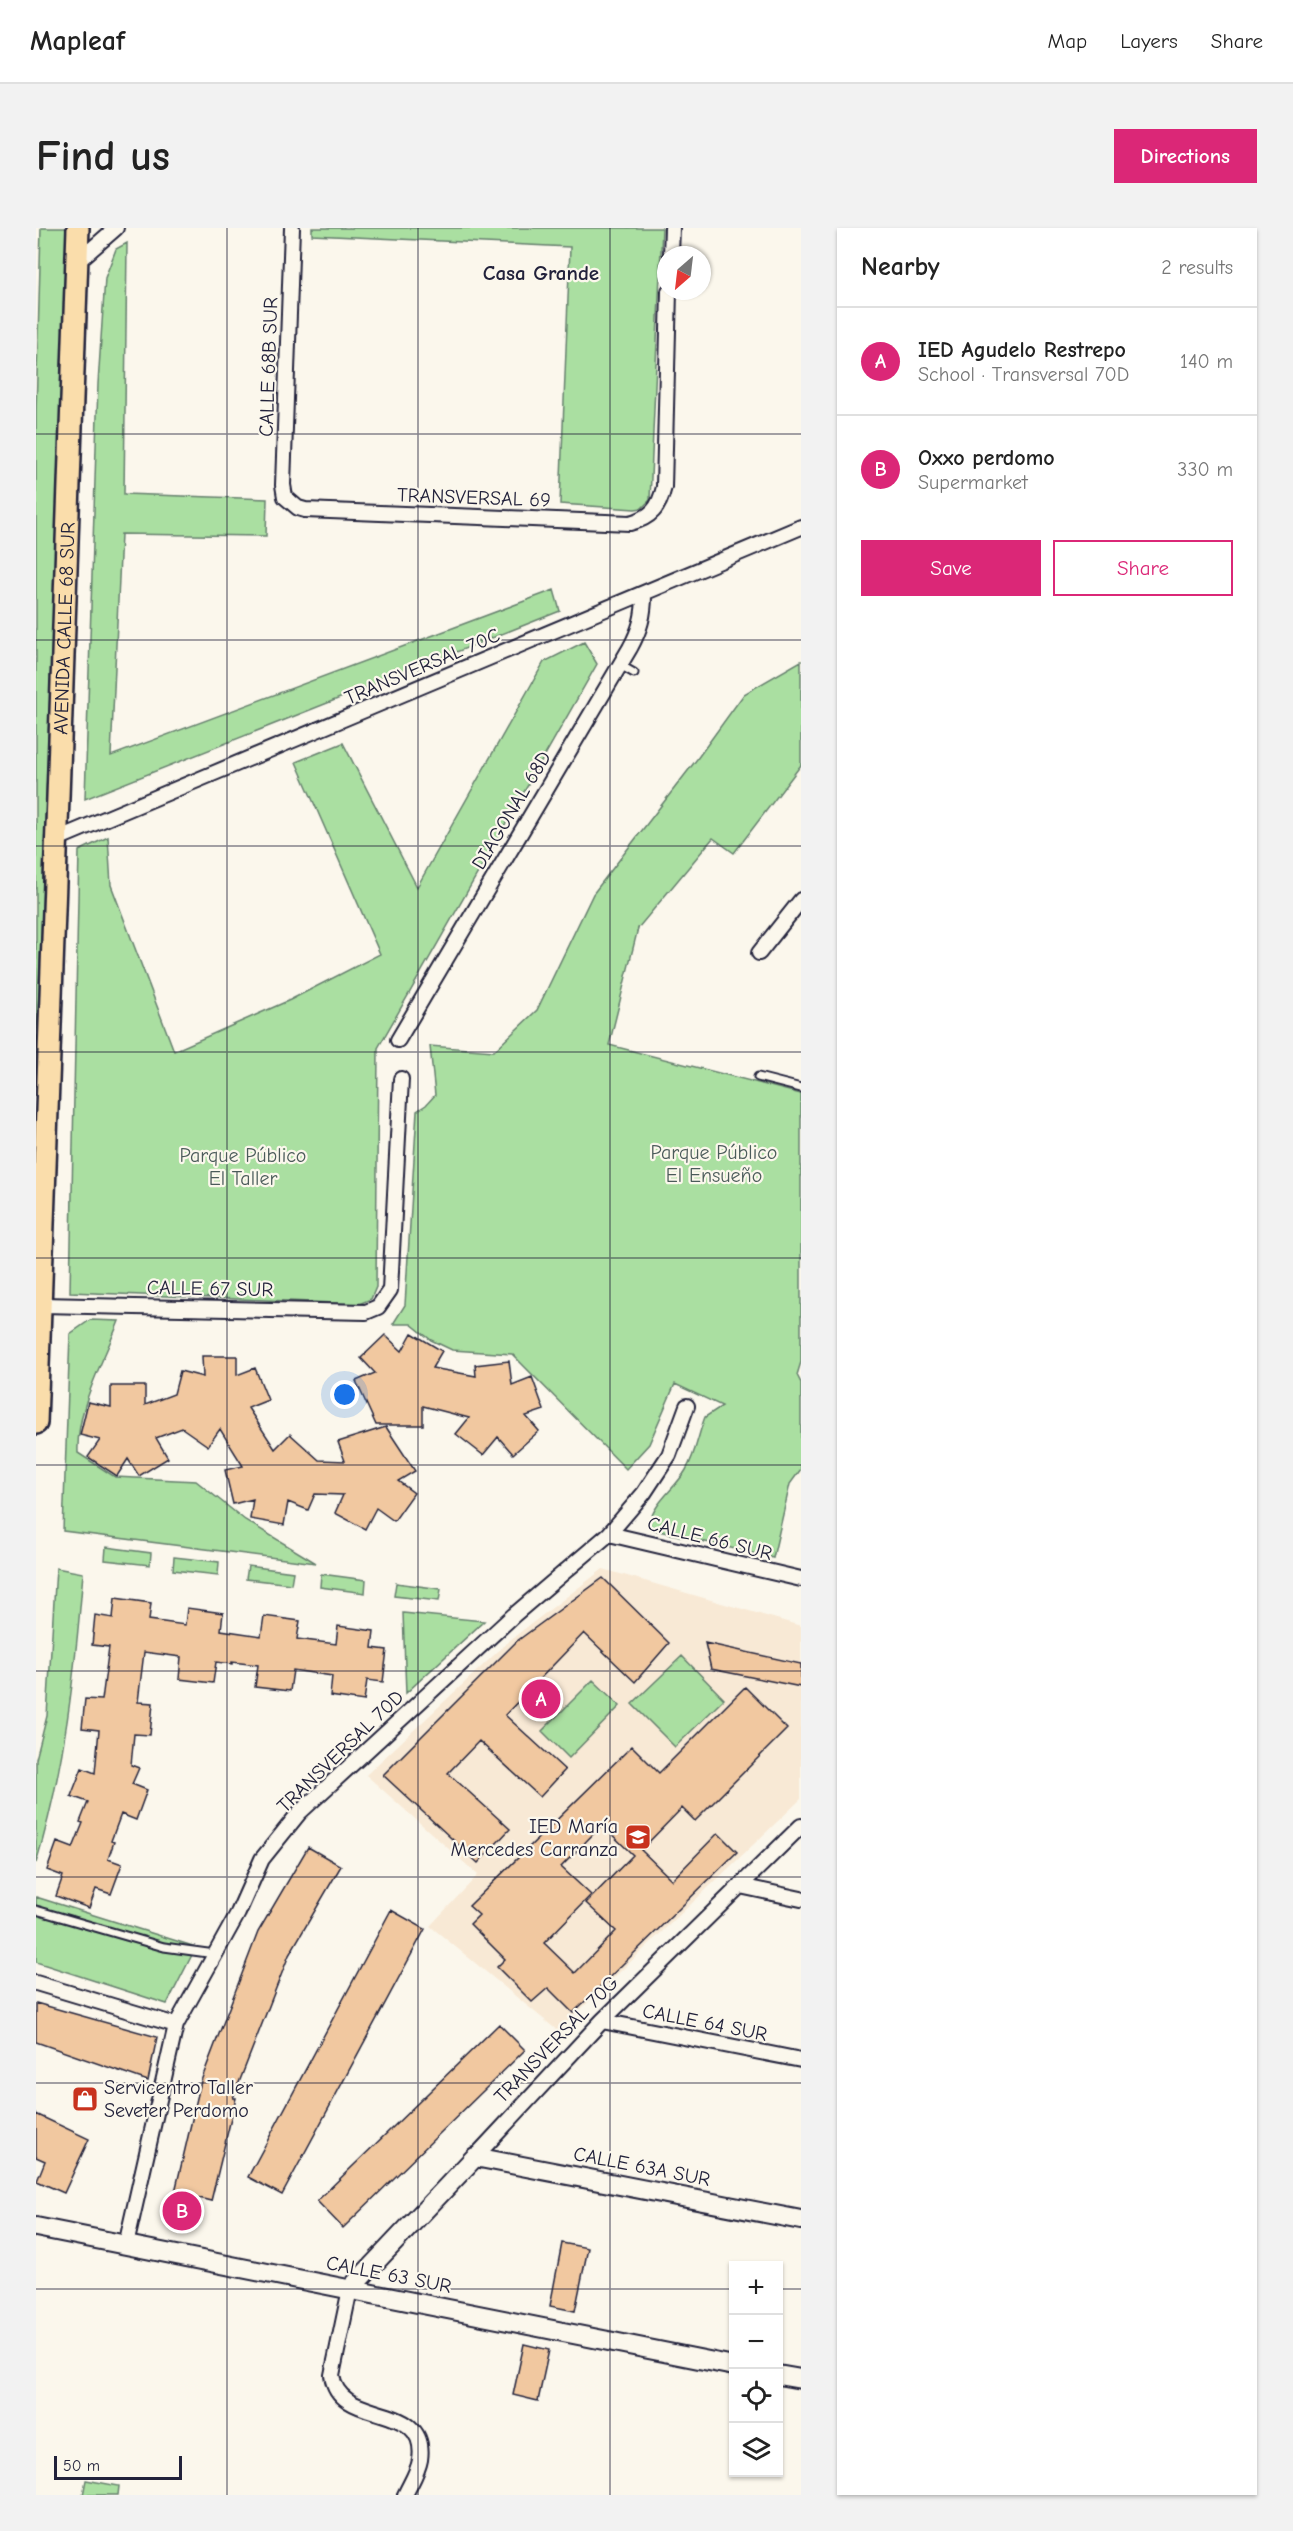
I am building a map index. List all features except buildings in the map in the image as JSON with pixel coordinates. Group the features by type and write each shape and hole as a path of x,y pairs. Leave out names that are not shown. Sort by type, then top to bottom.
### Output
{"main road":[{"name":"AVENIDA CALLE 68 SUR","path":"36,1423 78,228"}],"street":[{"path":"77,262 116,228"},
{"name":"CALLE 68B SUR","path":"292,228 283,485 285,497 292,504"},
{"path":"671,246 672,228"},
{"name":"TRANSVERSAL 69","path":"292,504 305,510 630,523 643,520 653,513 661,501 664,487 669,300"},
{"name":"TRANSVERSAL 70C","path":"57,839 644,595 801,527"},
{"name":"DIAGONAL 68D","path":"398,1040 620,665 639,630 644,612 644,595"},
{"path":"759,953 801,900"},
{"name":"CALLE 67 SUR","path":"41,1305 366,1312 378,1307 390,1290 401,1079"},
{"name":"TRANSVERSAL 70D","path":"126,2245 176,2025 238,1913 262,1859 299,1814 513,1615 609,1533 644,1493 669,1455 687,1406"},
{"name":"CALLE 66 SUR","path":"609,1533 801,1580"},
{"name":"TRANSVERSAL 70G","path":"350,2289 602,2021 801,1826"},
{"path":"740,1887 801,1899"},
{"path":"36,1983 176,2025"},
{"name":"CALLE 64 SUR","path":"602,2021 801,2060"},
{"name":"CALLE 63A SUR","path":"474,2157 801,2220"},
{"name":"CALLE 63 SUR","path":"36,2227 729,2365"},
{"path":"350,2289 332,2375 336,2392 350,2403 402,2421 414,2433 420,2460 405,2495"},
{"path":"783,2376 801,2379"}],"lane":[{"path":"620,665 634,673"},
{"path":"758,1077 801,1088"},
{"path":"36,1910 164,1947 192,1949 215,1954"}],"shaded area":[{"name":"IED María Mercedes Carranza","path":"603,1569 801,1626 801,1799 558,2031 430,1926 478,1875 366,1775 510,1640"}],"green space":[{"path":"41,228 67,228 36,1074 36,413"},
{"path":"312,228 662,228 661,246 657,246 657,300 659,300 650,500 642,508 635,509 560,504 570,247 312,235"},
{"path":"127,243 124,494 267,499 266,536 121,534 111,756 554,590 560,611 85,799 98,384 105,278 116,249"},
{"name":"Parque Público El Taller","path":"584,642 597,664 378,1048 376,1287 371,1299 359,1304 70,1292 79,851 108,837 111,885 174,1051 290,1000 380,954 296,762 343,743 417,887 544,662"},
{"name":"Parque Público El Ensueño","path":"801,661 801,765 734,853 713,838 638,928 609,1045 801,1094 801,1362 797,1375 801,1383 801,1469 790,1484 773,1558 655,1530 649,1524 655,1509 689,1464 705,1417 722,1406 675,1384 649,1444 626,1469 512,1354 452,1350 431,1340 411,1324 393,1324 405,1305 417,1111 435,1095 430,1046 494,1051 537,1010 593,894 744,694"},
{"path":"90,1320 119,1321 86,1402 81,1419 78,1453 115,1477 196,1481 245,1520 316,1563 63,1531 70,1334"},
{"path":"106,1547 151,1553 150,1565 105,1560"},
{"path":"174,1557 219,1562 218,1575 173,1570"},
{"path":"248,1566 293,1572 291,1584 246,1579"},
{"path":"56,1568 83,1573 62,1755 36,1863 36,1759 47,1716"},
{"path":"321,1574 366,1580 365,1593 320,1587"},
{"path":"396,1583 441,1589 439,1601 394,1596"},
{"path":"403,1613 484,1621 406,1693"},
{"path":"682,1656 724,1699 675,1747 632,1704"},
{"path":"593,1680 620,1706 569,1758 542,1731"},
{"path":"36,1897 196,1947 167,2004 36,1962"},
{"path":"86,2480 119,2486 118,2495 83,2495"}],"place":[{"name":"IED Agudelo Restrepo","path":"541,1699"},
{"name":"IED María Mercedes Carranza","path":"638,1837"},
{"name":"Servicentro Taller Seveter Perdomo","path":"85,2099"},
{"name":"Oxxo perdomo","path":"182,2211"}],"district":[{"name":"Casa Grande","path":"541,273"}]}
